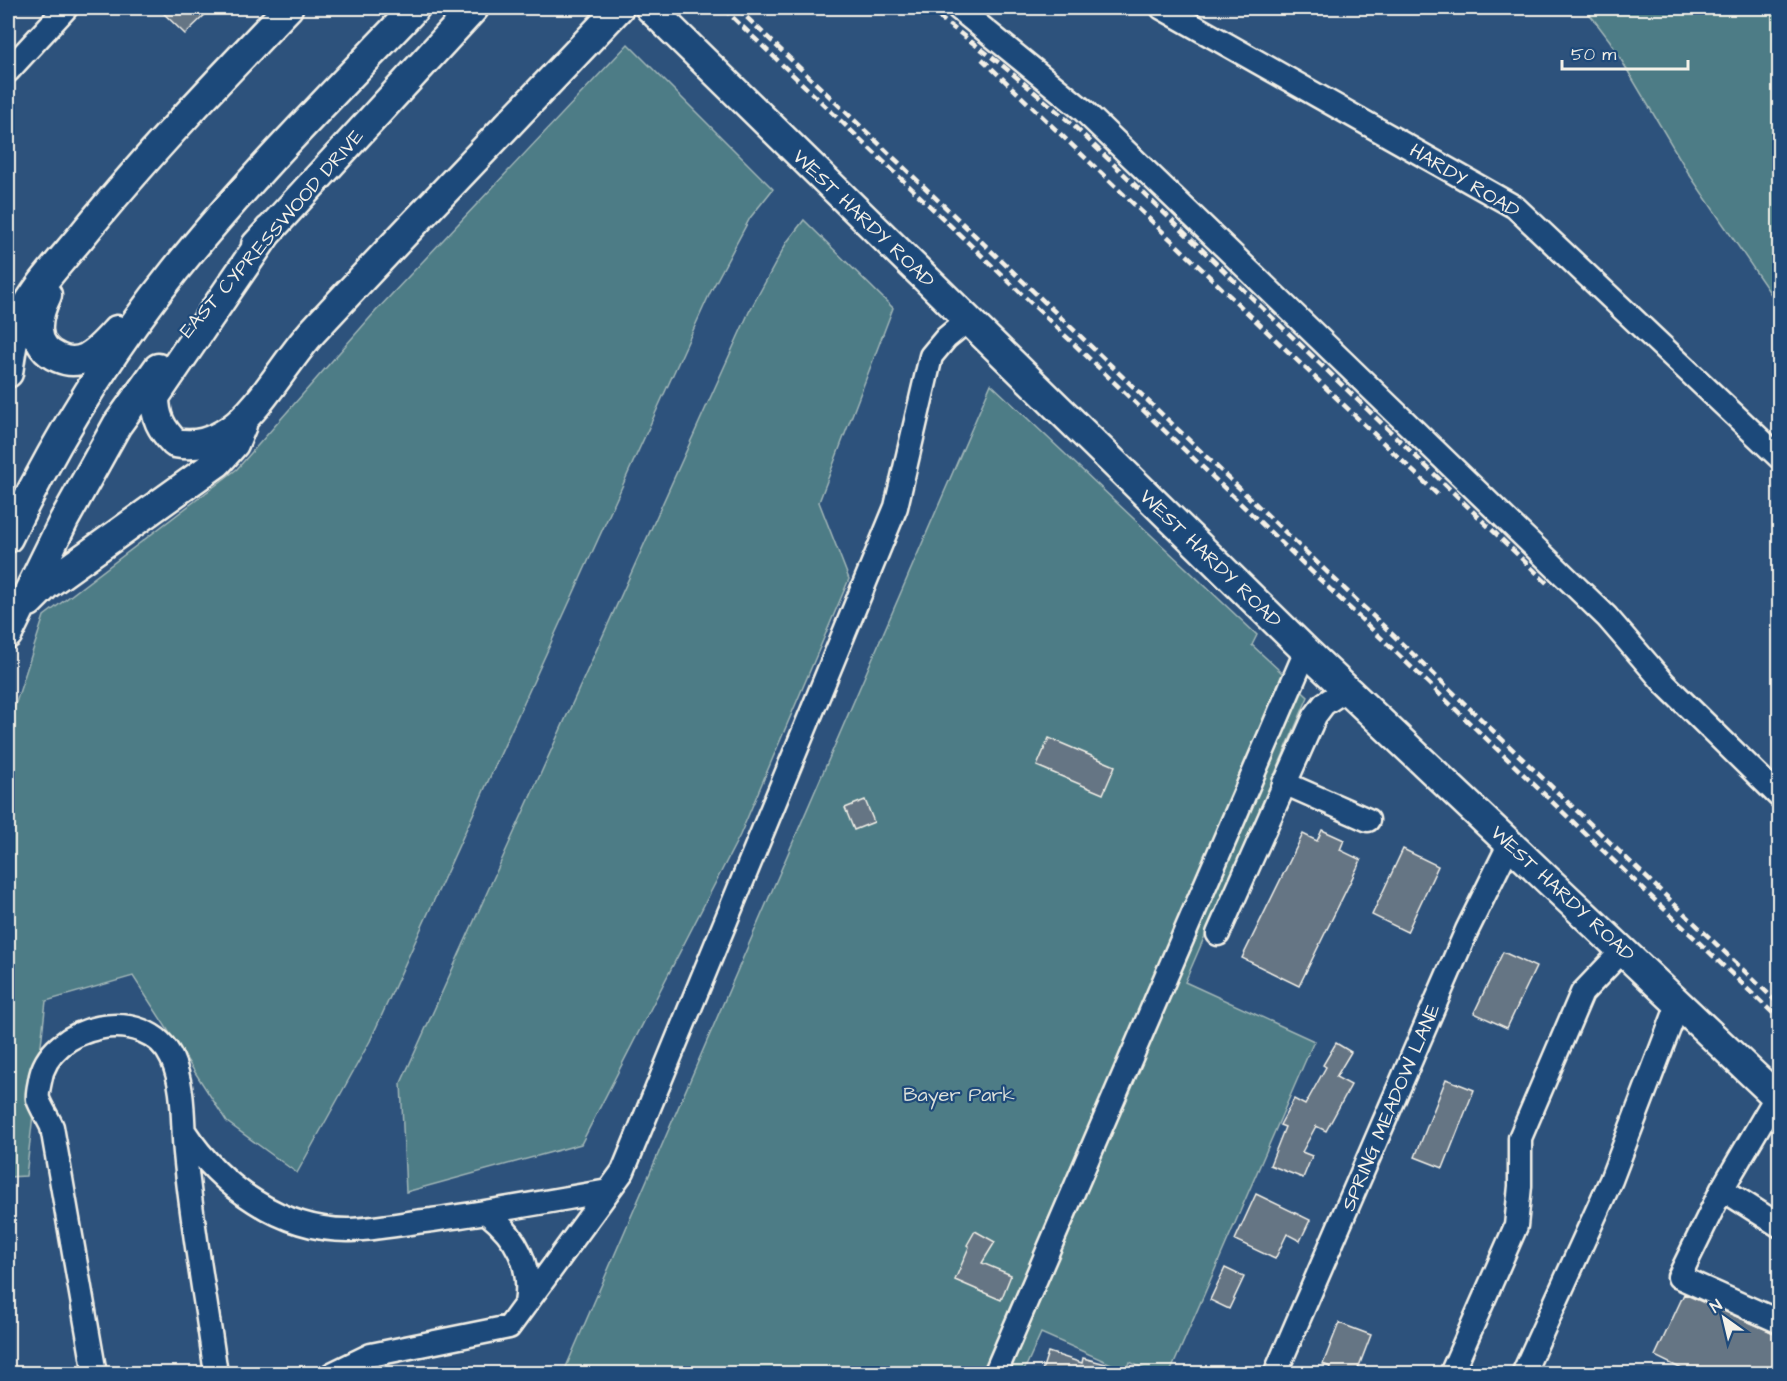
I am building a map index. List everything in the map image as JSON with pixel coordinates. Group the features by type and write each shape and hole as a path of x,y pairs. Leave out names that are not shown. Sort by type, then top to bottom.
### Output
{"main road":[{"path":"8,373 12,344 22,316 35,294 188,113 288,8"},
{"path":"71,249 39,312 37,328 45,350 69,361 78,361 95,352 175,270 231,203 415,8"},
{"name":"EAST CYPRESSWOOD DRIVE","path":"13,623 64,520 117,425 196,315 268,230 474,8"},
{"path":"268,230 155,397 155,412 162,429 175,443 199,445 211,441 231,429 247,415 312,332 619,8"},
{"name":"WEST HARDY ROAD","path":"650,8 1306,651 1679,1002 1778,1099"},
{"path":"8,538 32,488 84,398 175,270"},
{"path":"13,623 46,585 218,462 234,444 247,415"}],"street":[{"path":"8,71 64,8"},
{"path":"958,8 1083,110 1607,617 1665,684 1779,798"},
{"name":"HARDY ROAD","path":"1162,8 1515,207 1779,458"},
{"path":"332,1374 372,1355 509,1327 623,1171 896,507 931,356 946,338 968,320"},
{"path":"995,1374 1306,651"},
{"path":"1218,934 1315,716 1324,704 1347,689"},
{"path":"1284,783 1368,820"},
{"name":"SPRING MEADOW LANE","path":"1275,1374 1467,930 1510,843"},
{"path":"1451,1374 1516,1226 1520,1186 1520,1138 1582,993 1623,951"},
{"path":"1523,1374 1611,1180 1679,1002"},
{"path":"95,1374 52,1127 37,1097 42,1067 57,1046 79,1033 109,1027 136,1028 158,1040 172,1058 182,1095 184,1131 216,1374"},
{"path":"1778,1099 1722,1189 1678,1277 1779,1322"},
{"path":"184,1131 196,1150 228,1184 266,1208 306,1224 349,1230 487,1213 608,1191"},
{"path":"1722,1189 1779,1226"},
{"path":"487,1213 507,1229 520,1250 527,1277 526,1304"}],"green space":[{"path":"1585,8 1779,8 1779,306 1689,174 1610,41"},
{"path":"628,44 773,189 750,218 710,293 370,1041 297,1173 227,1122 133,976 46,1001 26,1176 8,1177 8,727 44,616 237,469 375,312"},
{"path":"804,220 893,308 819,502 849,579 740,835 581,1144 406,1192 401,1083 749,312 787,242"},
{"name":"Bayer Park","path":"991,384 1257,635 1252,645 1308,697 1185,982 1314,1041 1170,1373 1152,1373 1130,1362 1127,1371 1041,1333 1023,1373 563,1374"}],"building":[{"path":"158,8 212,8 185,34"},
{"path":"1049,738 1115,766 1103,794 1037,766"},
{"path":"865,800 874,822 854,830 845,808"},
{"path":"1322,830 1344,840 1340,850 1361,860 1299,986 1242,958 1303,834 1317,841"},
{"path":"1403,849 1438,866 1407,932 1372,915"},
{"path":"1503,952 1536,967 1507,1028 1474,1013"},
{"path":"1336,1043 1351,1052 1336,1077 1351,1085 1326,1131 1316,1126 1302,1152 1312,1156 1303,1178 1270,1165 1285,1127 1280,1125 1294,1099 1305,1105"},
{"path":"1446,1079 1474,1090 1443,1168 1415,1157"},
{"path":"1256,1194 1310,1220 1300,1241 1287,1234 1275,1259 1235,1240"},
{"path":"975,1231 995,1242 982,1263 1011,1275 1001,1300 955,1280 969,1247 967,1245"},
{"path":"1225,1268 1244,1277 1229,1309 1210,1300"},
{"path":"1684,1294 1779,1335 1779,1374 1692,1374 1655,1356"},
{"path":"1339,1323 1371,1335 1356,1374 1327,1374 1330,1367 1323,1364"},
{"path":"1048,1352 1082,1363 1083,1358 1125,1369 1124,1374 1041,1374"}],"railway":[{"path":"723,8 1780,1020"},
{"path":"737,8 1780,1005"},
{"path":"927,8 1002,65 1072,124 1550,586"},
{"path":"982,59 1439,496"}]}
